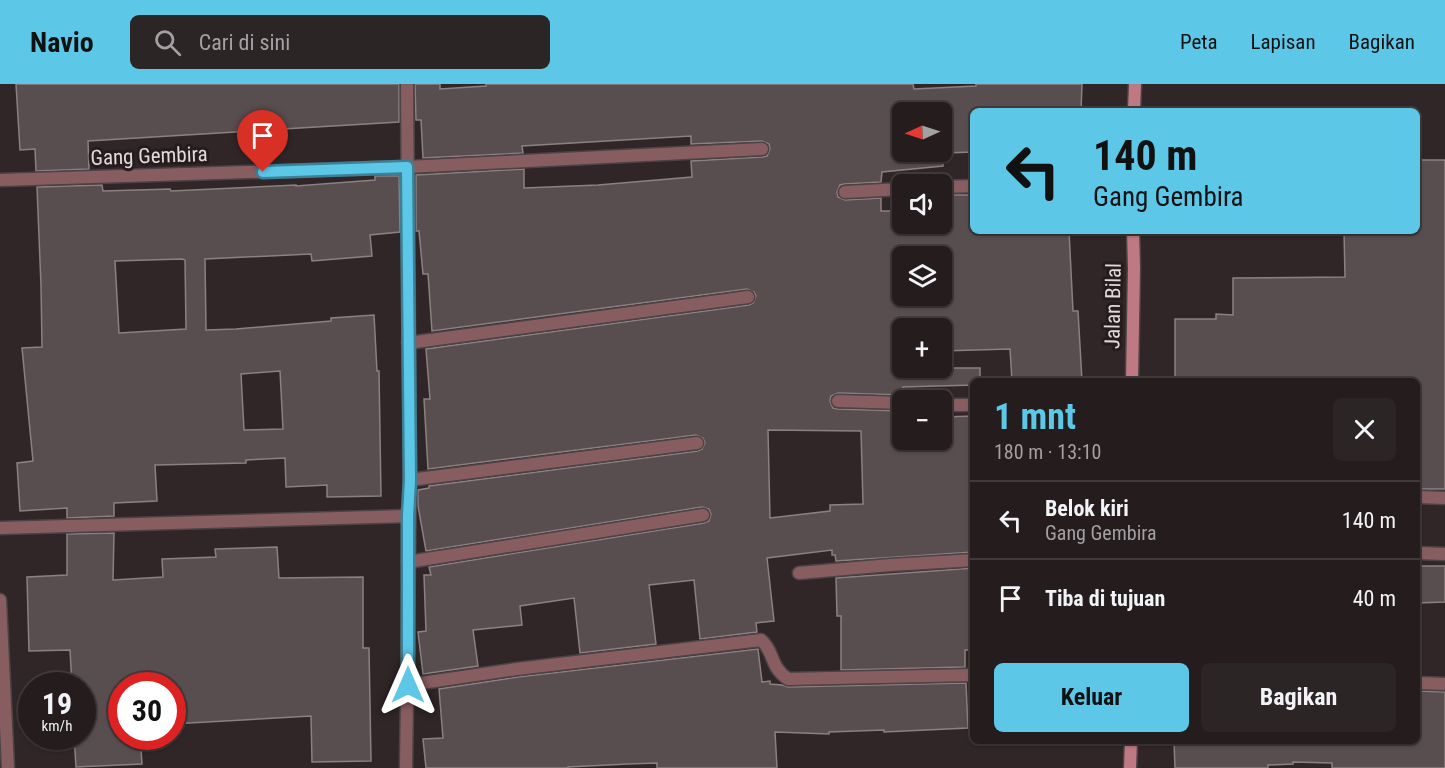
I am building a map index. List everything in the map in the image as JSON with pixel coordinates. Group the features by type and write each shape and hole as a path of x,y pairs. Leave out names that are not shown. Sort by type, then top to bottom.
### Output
{"main road":[{"path":"1134,108 1135,84"},
{"name":"Jalan Bilal","path":"1132,378 1133,234"},
{"path":"1131,744 1131,768"}],"street":[{"path":"406,768 410,480 407,84"},
{"name":"Gang Gembira","path":"0,180 407,167 762,149"},
{"path":"952,187 970,186"},
{"path":"845,192 892,190"},
{"path":"408,342 748,297"},
{"path":"838,402 892,403"},
{"path":"952,405 970,405"},
{"path":"410,480 697,443"},
{"path":"1420,498 1445,498"},
{"path":"408,562 703,515"},
{"path":"0,528 408,516"},
{"path":"1420,553 1445,554"},
{"path":"799,573 970,560"},
{"path":"0,600 3,741 8,768"},
{"path":"408,685 517,669 761,640 768,647 771,659 780,674 788,679 970,675"},
{"path":"1420,683 1445,684"}],"building":[{"path":"16,84 399,84 399,122 88,141 89,169 36,171 35,149 20,150"},
{"path":"415,84 440,84 440,89 486,86 486,84 913,84 914,89 976,86 976,84 1082,84 1081,108 970,108 970,152 952,153 952,102 892,102 892,162 943,162 943,166 882,172 881,182 844,184 840,185 837,192 838,197 845,200 881,198 881,211 892,211 892,234 952,234 952,195 970,195 970,234 1069,234 1073,311 1078,311 1082,378 1012,378 1010,349 952,351 952,318 892,318 892,378 952,378 952,368 980,368 980,378 970,378 970,385 903,387 903,390 892,390 892,395 838,393 831,396 831,404 833,408 838,409 892,411 892,450 952,450 952,417 970,416 970,552 836,561 832,550 767,558 774,621 756,623 757,632 700,639 694,580 649,585 656,644 580,653 574,598 520,606 522,625 473,630 478,666 423,674 418,632 426,631 424,575 431,575 429,567 704,523 709,521 711,514 709,509 702,507 426,551 418,506 418,490 429,488 429,486 698,451 705,443 703,438 696,435 428,469 424,399 430,399 426,349 749,305 753,303 756,296 754,292 747,289 432,331 428,274 423,274 419,231 416,231 416,175 524,169 524,188 598,185 692,177 691,161 762,157 767,156 770,149 769,144 762,141 691,144 691,136 522,146 523,153 423,158 421,120 416,120","holes":["768,430 861,431 863,504 830,505 830,511 770,518"]},
{"path":"1420,160 1445,160 1445,489 1420,489 1420,378 1175,378 1175,319 1216,319 1216,314 1233,315 1233,278 1345,277 1344,234 1420,234"},
{"path":"375,176 399,176 400,232 370,235 372,256 312,261 311,254 205,259 206,330 331,321 331,318 374,315 377,371 379,371 381,496 327,497 327,485 286,487 285,458 246,460 246,463 155,465 157,501 114,503 114,516 67,518 67,508 20,511 17,463 33,461 22,348 42,347 37,187 102,185 103,191 170,189 171,191 375,180","holes":["185,260 186,329 119,333 115,261","280,371 283,429 244,430 241,374"]},
{"path":"114,533 113,580 163,577 162,559 216,557 215,549 277,547 279,578 363,577 363,648 369,648 371,761 312,762 311,716 186,723 186,672 108,672 108,750 141,750 142,764 76,767 75,750 96,750 96,672 71,672 70,650 29,651 27,577 67,575 67,534"},
{"path":"1420,566 1445,566 1445,602 1420,603"},
{"path":"970,568 970,650 965,650 965,667 841,670 841,616 837,616 836,578"},
{"path":"758,649 762,682 770,681 770,684 788,687 966,683 968,728 829,732 829,734 775,732 777,768 657,768 657,763 568,768 426,768 423,739 443,738 439,689 518,677"},
{"path":"1420,691 1445,692 1445,768 1332,768 1332,763 1293,762 1293,764 1268,765 1268,768 1175,768 1174,744 1420,744"}],"route":[{"path":"263,172 407,167 410,480 408,685"}]}
